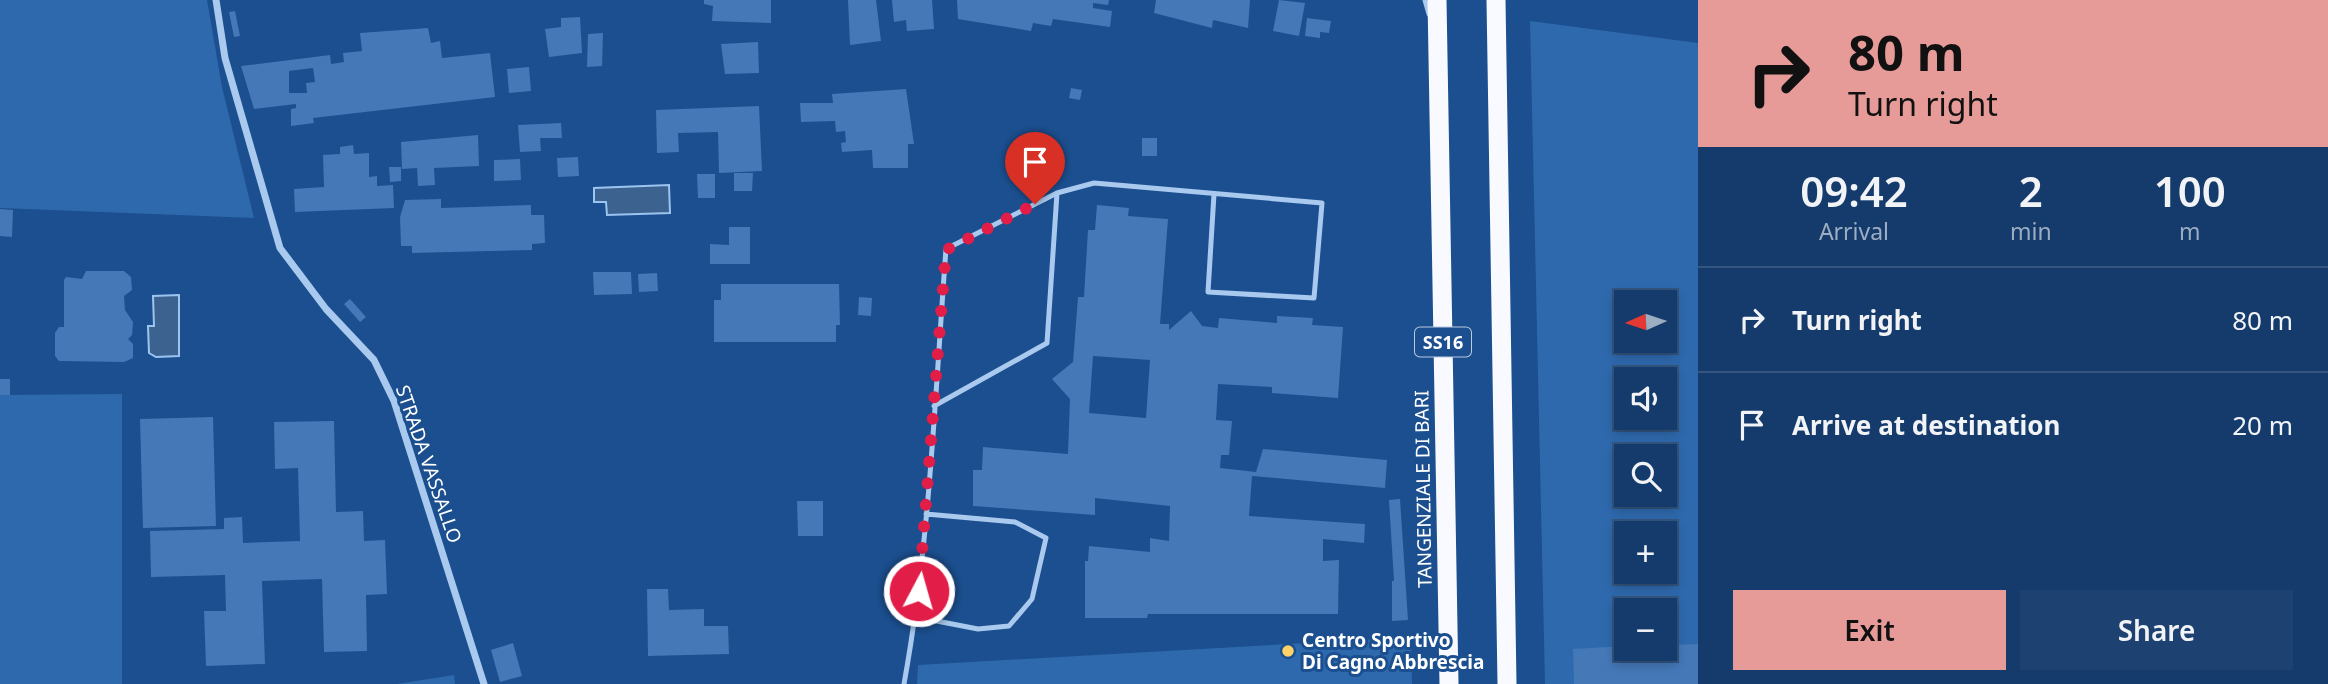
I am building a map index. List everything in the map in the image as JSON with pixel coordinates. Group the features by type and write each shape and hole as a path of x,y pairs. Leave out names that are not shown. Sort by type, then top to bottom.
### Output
{"highway":[{"name":"TANGENZIALE DI BARI","path":"1437,0 1449,684"},
{"path":"1496,0 1507,684"}],"street":[{"name":"STRADA VASSALLO","path":"216,0 225,58 280,248 326,309 374,360 389,390 484,684"}],"lane":[{"path":"1424,0 1437,41"},
{"path":"904,684 916,617 926,514 946,250 1057,193 1094,183 1214,194 1322,204 1314,298 1208,292 1214,194"},
{"path":"934,406 1047,343 1057,193"},
{"path":"916,617 978,629 1009,626 1032,599 1046,538 1015,522 926,514"}],"shaded area":[{"path":"0,0 207,0 222,87 254,218 0,208"},
{"path":"1530,21 1698,43 1698,684 1545,684"},
{"path":"669,185 670,213 607,215 606,202 594,202 594,188"},
{"path":"179,295 179,356 156,357 149,353 148,326 154,326 153,296"},
{"path":"122,394 122,684 0,684 0,395"},
{"name":"Centro Sportivo Di Cagno Abbrescia","path":"1411,637 1412,684 917,684 918,665"},
{"path":"454,675 455,684 397,684"}],"building":[{"path":"704,0 771,0 771,23 712,21 713,6 704,4"},
{"path":"848,0 876,0 881,41 850,45"},
{"path":"892,0 932,0 934,29 907,31 906,20 894,22"},
{"path":"957,0 1109,0 1108,5 1093,3 1093,8 1112,11 1110,27 1053,19 1051,26 1033,23 1031,31 958,19"},
{"path":"1156,0 1250,0 1248,28 1213,20 1212,28 1154,13"},
{"path":"1279,0 1305,3 1299,36 1273,31"},
{"path":"235,11 240,36 234,37 229,12"},
{"path":"580,17 582,53 549,57 545,29 561,27 561,18"},
{"path":"1307,18 1331,21 1329,33 1320,32 1320,38 1305,36"},
{"path":"428,28 431,43 440,41 442,58 490,53 495,97 313,118 314,123 291,126 291,109 296,108 296,104 254,109 241,66 330,55 331,64 344,62 343,53 362,51 360,33","holes":["313,68 315,82 306,83 307,93 289,93 289,71"]},
{"path":"603,33 602,66 587,67 588,34"},
{"path":"758,42 759,73 725,74 721,44"},
{"path":"529,67 531,91 509,93 507,69"},
{"path":"1071,88 1082,90 1080,100 1069,98"},
{"path":"906,89 914,144 908,144 908,168 873,168 872,150 842,152 841,143 846,142 845,131 836,132 835,121 801,122 800,103 833,103 832,94"},
{"path":"759,106 762,171 719,173 718,132 678,133 679,152 657,153 656,110"},
{"path":"561,123 562,138 540,138 541,151 520,152 518,125"},
{"path":"478,135 479,166 434,168 435,185 418,186 417,168 402,169 401,142"},
{"path":"1142,138 1157,138 1157,156 1142,156"},
{"path":"353,145 354,154 369,153 369,177 377,176 377,186 393,185 394,208 295,212 294,189 324,187 323,155 340,154 340,147"},
{"path":"578,157 579,176 558,177 557,158"},
{"path":"520,159 521,180 494,181 494,160"},
{"path":"389,167 401,167 401,181 390,182"},
{"path":"734,173 753,173 752,191 734,191"},
{"path":"697,174 715,174 715,198 698,198"},
{"path":"441,199 441,208 531,205 531,215 544,215 545,243 532,244 532,250 412,253 412,246 401,246 400,217 405,200"},
{"path":"1097,205 1129,208 1128,216 1168,219 1160,324 1169,324 1169,330 1191,311 1202,326 1218,328 1219,318 1277,323 1277,316 1313,318 1312,325 1343,327 1338,398 1272,393 1272,387 1218,384 1216,420 1232,421 1229,455 1221,455 1220,468 1256,472 1263,449 1387,460 1385,488 1252,476 1249,516 1365,524 1364,543 1323,539 1323,561 1339,560 1338,614 1148,614 1147,618 1085,618 1085,561 1088,561 1089,546 1150,552 1150,538 1169,541 1170,506 1095,498 1095,515 973,506 973,470 982,470 983,447 1068,454 1070,399 1052,379 1073,362 1078,297 1084,297 1088,230 1095,230","holes":["1093,356 1150,360 1146,418 1089,413"]},
{"path":"0,209 13,210 12,237 0,236"},
{"path":"729,227 750,227 750,264 710,264 710,244 729,245"},
{"path":"86,271 124,271 131,277 132,290 124,296 125,310 133,322 132,335 128,339 133,344 133,358 124,362 59,361 55,356 55,333 59,327 64,327 64,280 66,277 82,279"},
{"path":"593,272 631,272 632,294 594,295"},
{"path":"657,273 658,291 639,292 638,274"},
{"path":"721,284 839,284 840,325 836,325 836,342 714,342 714,300 721,300"},
{"path":"859,297 872,298 871,316 858,315"},
{"path":"350,299 366,317 360,322 344,304"},
{"path":"0,379 10,379 10,395 0,395"},
{"path":"213,417 216,526 143,528 140,419"},
{"path":"334,421 336,512 363,511 364,541 385,540 387,594 366,595 367,651 324,652 322,579 262,581 265,664 206,666 204,611 226,611 225,575 151,577 150,531 224,529 224,518 242,517 243,543 300,541 298,468 275,469 274,422"},
{"path":"1400,499 1408,620 1392,621 1394,581 1389,500"},
{"path":"797,501 823,501 823,536 798,536"},
{"path":"647,589 668,589 669,610 704,609 704,626 728,626 729,654 648,656"},
{"path":"513,643 522,676 500,682 491,650"},
{"path":"1698,644 1698,684 1574,684 1573,649 1614,647 1614,661 1677,661 1677,645"}],"place":[{"name":"Centro Sportivo Di Cagno Abbrescia","path":"1288,651"}],"route":[{"path":"919,591 946,250 1035,204"}]}
